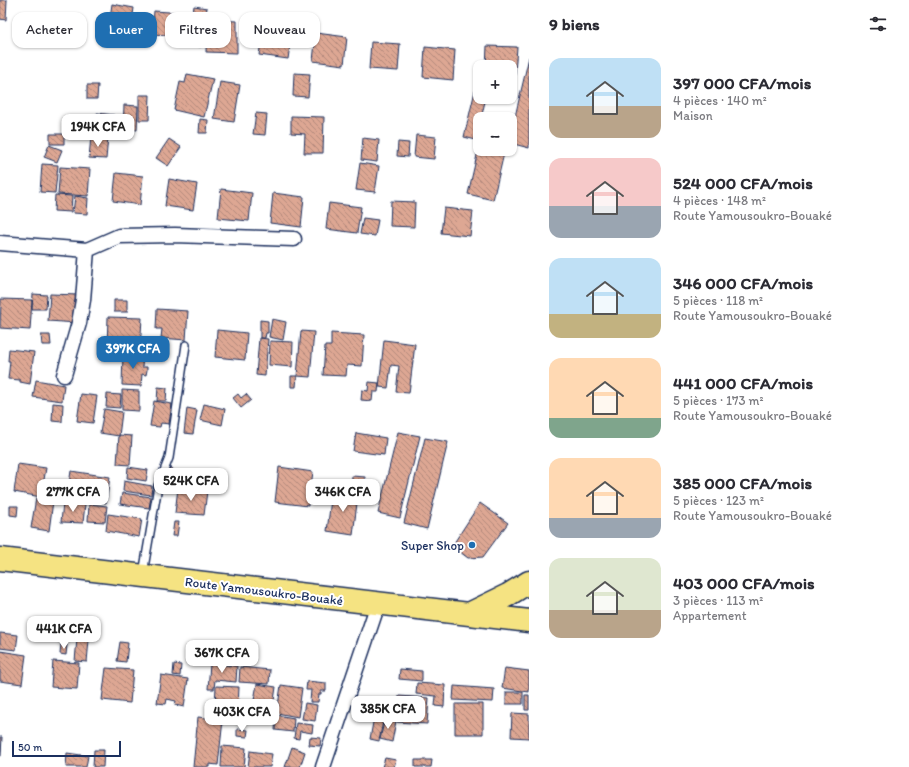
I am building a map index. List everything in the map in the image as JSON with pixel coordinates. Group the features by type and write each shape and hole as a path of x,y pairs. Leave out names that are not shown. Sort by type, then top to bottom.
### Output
{"highway":[{"name":"Route Yamousoukro-Bouaké","path":"0,559 529,621"},
{"path":"469,614 508,595 529,582"}],"street":[{"path":"0,243 87,250 119,236 175,235 294,239"},
{"path":"64,376 82,308 87,250"},
{"path":"323,767 378,604"}],"lane":[{"path":"143,576 158,486 169,458 186,345"}],"building":[{"path":"0,0 7,0 6,20 0,19"},
{"path":"112,4 134,8 133,12 111,12"},
{"path":"194,6 207,8 206,12 193,12"},
{"path":"154,11 169,12 165,12 165,35 157,34 157,12"},
{"path":"231,21 237,21 237,53 206,52 206,48 231,48"},
{"path":"320,34 347,37 344,65 313,61 314,48 320,48"},
{"path":"371,42 400,44 398,71 369,69"},
{"path":"487,46 517,47 516,60 486,60"},
{"path":"425,47 455,50 453,80 423,77"},
{"path":"260,48 290,48 288,59 259,55"},
{"path":"529,57 529,148 517,145 516,112"},
{"path":"294,73 310,74 308,97 293,96"},
{"path":"187,74 213,79 204,117 174,110 180,82 185,83"},
{"path":"220,82 240,85 234,122 214,119"},
{"path":"87,85 98,85 97,99 87,99"},
{"path":"139,95 150,95 149,120 139,120"},
{"path":"473,99 473,104 484,104 483,112 473,112 473,139 464,137"},
{"path":"124,105 138,106 137,130 123,129"},
{"path":"97,113 114,115 113,119 111,119 110,126 112,126 112,130 109,130 109,132 112,132 111,136 94,134"},
{"path":"256,113 267,114 265,135 253,134"},
{"path":"291,116 324,117 323,153 304,153 305,134 291,133"},
{"path":"200,119 208,120 207,133 199,133"},
{"path":"50,134 64,134 64,144 50,144"},
{"path":"416,135 436,137 434,159 414,157"},
{"path":"91,136 108,137 106,159 89,158"},
{"path":"363,138 379,140 377,162 361,160"},
{"path":"169,139 181,147 168,166 156,158"},
{"path":"398,142 409,143 408,157 397,156"},
{"path":"49,145 62,150 57,162 44,157"},
{"path":"477,156 503,156 493,200 468,194"},
{"path":"360,163 379,166 375,192 356,190"},
{"path":"42,164 58,165 55,193 40,192"},
{"path":"60,167 90,169 88,196 58,194"},
{"path":"116,173 143,176 140,205 113,201"},
{"path":"169,179 197,184 193,210 165,206"},
{"path":"221,189 252,193 249,221 218,218"},
{"path":"273,193 304,197 301,227 270,223"},
{"path":"55,195 72,196 71,212 54,211"},
{"path":"75,196 88,198 87,214 73,213"},
{"path":"391,201 415,202 414,227 390,226"},
{"path":"329,203 361,207 357,233 326,229"},
{"path":"444,208 473,211 470,236 441,233"},
{"path":"363,218 378,220 375,236 360,234"},
{"path":"33,294 47,295 46,309 32,309"},
{"path":"50,294 78,295 77,323 48,321"},
{"path":"1,299 32,300 30,330 0,328"},
{"path":"114,300 127,300 127,312 114,312"},
{"path":"157,309 188,311 186,340 161,338 162,329 156,329"},
{"path":"108,317 142,318 140,350 134,350 133,354 124,354 124,349 107,348"},
{"path":"272,319 286,322 283,340 269,337"},
{"path":"260,320 268,321 268,333 266,333 265,338 260,338"},
{"path":"217,330 247,333 245,360 215,357"},
{"path":"301,331 314,332 310,377 297,376"},
{"path":"331,333 364,335 362,366 347,365 346,376 323,375 325,346 331,346"},
{"path":"41,335 50,335 51,345 42,345"},
{"path":"259,338 268,339 265,376 256,375"},
{"path":"384,340 415,344 409,393 396,392 399,366 391,365 388,388 379,387"},
{"path":"270,341 293,342 292,367 269,365"},
{"path":"156,342 163,342 162,352 155,351"},
{"path":"9,349 34,352 30,384 20,382 20,380 8,379 10,361 8,361"},
{"path":"123,354 143,356 142,367 147,367 147,370 146,375 142,374 141,386 122,385"},
{"path":"291,376 297,376 296,387 291,387"},
{"path":"36,380 64,385 62,401 33,397"},
{"path":"369,382 379,383 378,392 373,392 372,401 361,400 362,390 368,391"},
{"path":"158,387 167,388 166,401 157,401"},
{"path":"122,390 139,391 139,411 122,410"},
{"path":"81,394 97,396 93,423 77,421"},
{"path":"107,394 121,395 120,408 106,407"},
{"path":"238,394 241,398 246,394 251,400 241,408 233,398"},
{"path":"154,401 172,404 169,424 161,423 160,427 150,426"},
{"path":"53,403 63,404 62,422 52,421"},
{"path":"204,404 225,409 222,425 200,420"},
{"path":"187,408 197,410 193,434 184,433"},
{"path":"104,409 122,412 119,436 100,433"},
{"path":"398,432 420,436 400,518 378,513"},
{"path":"356,433 386,438 384,455 353,451"},
{"path":"119,435 132,436 130,465 117,464"},
{"path":"425,438 448,442 427,529 404,523"},
{"path":"18,464 46,468 41,497 14,492"},
{"path":"128,467 148,470 146,481 127,478"},
{"path":"166,467 172,468 170,484 164,483"},
{"path":"279,467 313,472 308,506 275,502"},
{"path":"71,471 110,477 106,503 67,497"},
{"path":"352,476 365,477 365,494 351,494"},
{"path":"124,481 152,486 151,495 123,491"},
{"path":"178,488 207,491 204,515 175,513"},
{"path":"332,492 358,495 353,535 327,531"},
{"path":"122,493 151,497 149,508 120,504"},
{"path":"36,498 53,501 49,531 31,528"},
{"path":"63,503 85,504 83,523 61,522"},
{"path":"480,503 508,523 483,557 468,558 452,546"},
{"path":"89,504 107,506 105,522 88,521"},
{"path":"10,506 18,506 17,516 10,515"},
{"path":"108,514 142,519 139,537 106,531"},
{"path":"174,522 179,522 177,536 172,536"},
{"path":"0,633 18,635 16,650 0,648"},
{"path":"77,639 89,640 87,662 75,661"},
{"path":"120,642 128,643 126,662 117,661"},
{"path":"61,644 67,645 66,655 60,654"},
{"path":"0,651 26,655 22,684 0,681"},
{"path":"53,661 79,663 77,689 51,687"},
{"path":"174,664 181,665 180,676 173,675"},
{"path":"210,664 237,666 236,682 215,680 214,689 208,689"},
{"path":"240,667 270,670 269,684 239,682"},
{"path":"106,668 133,670 130,703 102,700"},
{"path":"505,668 529,671 529,692 502,688"},
{"path":"400,669 422,671 422,681 399,679"},
{"path":"161,675 188,679 184,707 175,705 176,701 167,699 166,704 157,703"},
{"path":"307,681 326,683 326,691 321,691 318,702 310,702 311,690 306,690"},
{"path":"417,683 445,685 444,707 435,706 436,696 416,694"},
{"path":"257,684 276,687 272,714 252,711"},
{"path":"281,685 302,688 298,717 277,713"},
{"path":"216,686 239,687 238,708 215,706"},
{"path":"454,686 494,689 493,702 453,700"},
{"path":"506,692 523,692 523,704 506,704"},
{"path":"525,695 529,695 529,710 525,710"},
{"path":"399,696 429,698 427,724 397,722"},
{"path":"305,703 317,705 315,721 302,719"},
{"path":"455,704 483,704 483,734 455,734"},
{"path":"376,706 393,709 391,718 384,717 379,741 370,739"},
{"path":"217,709 240,711 239,720 216,718"},
{"path":"512,713 529,714 529,738 511,737"},
{"path":"276,715 294,718 293,732 275,730"},
{"path":"198,717 223,720 218,765 209,764 209,767 193,767"},
{"path":"385,718 396,721 392,742 380,739"},
{"path":"296,723 313,725 312,733 300,731 299,739 294,738"},
{"path":"237,729 248,730 247,737 237,736"},
{"path":"0,737 2,737 1,756 0,756"},
{"path":"310,737 321,738 320,746 309,745"},
{"path":"222,746 246,748 244,767 221,767"},
{"path":"292,747 305,752 300,767 285,767"},
{"path":"94,750 104,750 103,767 93,767"},
{"path":"250,751 272,754 270,767 248,767"},
{"path":"67,753 88,756 86,767 66,767"},
{"path":"385,758 396,760 394,767 382,767"},
{"path":"415,760 432,760 431,767 415,767"}],"place":[{"name":"Super Shop","path":"472,545"}]}
